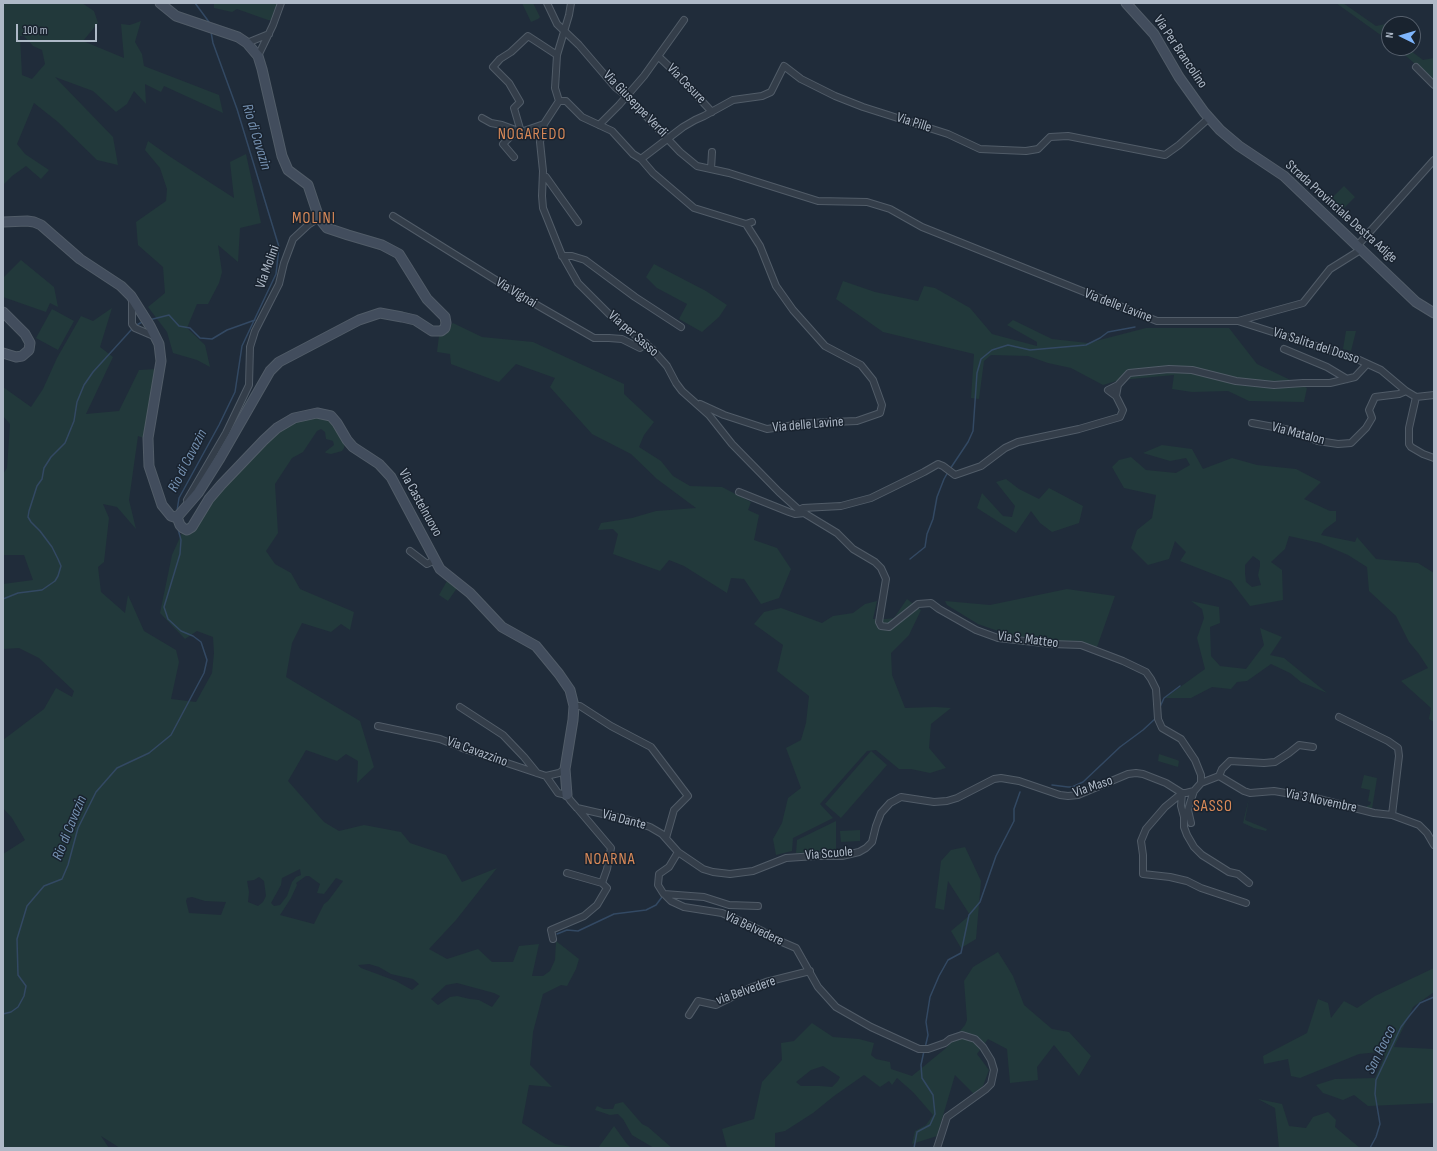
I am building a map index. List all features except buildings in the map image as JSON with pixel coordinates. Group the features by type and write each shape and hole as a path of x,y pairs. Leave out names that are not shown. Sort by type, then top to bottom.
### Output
{"main road":[{"path":"3,222 27,221 38,223 48,230 80,259 116,282 131,296 157,338 161,361 148,438 149,466 162,505 174,516 198,493 270,371 279,362 359,320 380,313 402,316 415,320 432,331 441,331 445,328 445,317 427,299 399,254 382,245 327,228 319,218 308,185 288,170 282,156 258,56 247,43 238,37 176,16 160,3"},
{"name":"Via Per Brancolino","path":"1126,3 1154,34 1179,77 1209,118"},
{"name":"Strada Provinciale Destra Adige","path":"1209,118 1220,130 1239,146 1284,176 1416,302 1434,314"},
{"path":"3,312 25,334 30,343 29,350 22,356 16,357 3,353"},
{"name":"Via Castelnuovo","path":"174,516 180,525 187,530 192,526 209,499 221,485 273,432 294,418 317,413 331,416 338,423 347,440 353,447 379,464 391,477 440,569 470,593 502,627 536,646 570,690 574,706 565,769 567,795"}],"street":[{"path":"258,56 269,34 281,3"},
{"name":"Via Giuseppe Verdi","path":"546,3 557,24 616,86 697,166 729,172 818,201 867,202"},
{"path":"514,157 503,144 512,134 544,124 559,101 555,88 557,55 571,3"},
{"name":"Via Cesure","path":"599,125 627,96 658,57 684,20"},
{"path":"247,43 269,34"},
{"path":"521,132 514,108 520,100 509,83 493,67 500,59 511,52 528,36 557,55"},
{"name":"Via Cesure","path":"658,57 676,73 712,112"},
{"name":"Via Pille","path":"641,159 683,127 733,100 762,96 771,92 784,66 800,79 835,96 863,107 948,134 980,149 1026,151 1038,149 1050,137 1068,136 1165,155 1179,145 1209,118"},
{"path":"1416,68 1434,85"},
{"name":"Via delle Lavine","path":"559,101 566,101 582,117 612,131 653,173 694,208 749,223 776,286 794,310 825,346 861,365 873,380 882,405 880,413 857,421 809,423 767,429 724,416 691,399"},
{"path":"482,118 491,123 502,125 521,132"},
{"name":"Via per Sasso","path":"544,124 540,142 543,171 543,208 562,256 578,283 609,314 652,349 667,366 682,391 709,415 742,455 799,510"},
{"path":"711,169 712,152"},
{"name":"Via delle Lavine","path":"867,202 890,209 922,227 1157,321 1238,321 1303,303 1330,269 1360,247 1434,160"},
{"path":"546,177 578,222"},
{"name":"Via Vignai","path":"393,216 523,297 594,338 622,339 640,348 646,344"},
{"name":"Via Molini","path":"174,516 226,433 249,385 250,347 269,302 279,284 284,263 293,239 308,225 319,218"},
{"path":"562,256 572,256 584,260 635,297 681,327"},
{"path":"131,296 134,326 157,338"},
{"name":"Via Salita del Dosso","path":"1118,385 1129,373 1169,370 1192,370 1236,381 1274,385 1303,383 1330,384 1355,377 1368,364 1333,350 1238,321"},
{"name":"Via Salita del Dosso","path":"1284,349 1327,367 1347,379"},
{"path":"1368,364 1381,370 1406,391 1416,397 1434,395"},
{"path":"1116,396 1118,385"},
{"path":"799,510 803,508 841,506 871,498 938,464 955,475 981,466 1005,448 1018,442 1086,427 1120,417 1123,410 1116,396 1108,390 1118,385"},
{"name":"Via Matalon","path":"1252,423 1290,430 1318,441 1338,444 1351,443 1366,428 1372,418 1369,410 1375,397 1399,394 1406,391"},
{"path":"1416,397 1409,428 1409,444 1411,447 1423,454 1434,458"},
{"path":"739,492 789,512 796,514 805,513"},
{"name":"Via S. Matteo","path":"799,510 837,533 853,549 875,562 881,568 886,579 879,622 881,626 889,628 918,604 931,603 976,630 998,638 1052,644 1081,645 1123,661 1146,672 1156,689 1158,719 1162,728 1181,739 1197,765 1201,775 1201,783"},
{"path":"410,551 428,564 435,560"},
{"path":"574,706 580,706 611,726 651,747 688,796 674,810 666,838"},
{"path":"460,707 503,735 537,772"},
{"path":"1339,717 1388,740 1398,748 1399,756 1392,815"},
{"name":"Via Cavazzino","path":"378,726 440,739 465,749 546,776"},
{"path":"1191,824 1188,810 1194,791 1201,783 1219,776 1222,768 1230,761 1264,763 1275,762 1299,745 1313,747"},
{"path":"565,769 558,773 546,776 558,793 567,795 611,848 607,869 602,883"},
{"name":"Via Maso","path":"1001,778 1019,781 1060,795 1078,796 1128,774 1136,773 1166,783 1182,793"},
{"name":"Via 3 Novembre","path":"1219,776 1250,794 1274,791 1315,798 1374,813 1392,815 1419,825 1427,833 1434,845"},
{"name":"Via Scuole","path":"678,852 703,869 730,874 753,871 786,858 848,855 859,852 872,842 881,813 890,803 901,797 934,802 947,802 1001,778"},
{"path":"1194,791 1182,793 1165,807 1146,829 1141,841 1144,874 1170,877 1187,881 1201,888 1246,903"},
{"path":"1182,793 1181,806 1184,817 1184,827 1194,847 1202,855 1230,872 1238,874 1249,882"},
{"name":"Via Dante","path":"577,808 629,820 650,827 662,834 678,852"},
{"path":"664,894 658,885 659,874 668,867 678,852"},
{"path":"553,939 551,930 584,916 597,905 608,888 602,883 567,873"},
{"name":"Via Belvedere","path":"664,894 704,898 729,905 758,906"},
{"name":"Via Belvedere","path":"664,894 672,901 684,907 722,913 796,948 818,987 836,1007 871,1027 919,1049 928,1049 962,1035 974,1039 983,1047 991,1060 994,1070 991,1084 986,1090 947,1117 937,1148"},
{"name":"via Belvedere","path":"689,1015 698,1001 716,1005 750,988 766,982 810,971"}],"green space":[{"path":"3,3 82,3 94,11 98,23 83,41 124,58 121,24 130,25 141,21 135,42 142,54 144,66 219,95 223,113 164,86 161,92 145,84 146,104 134,91 127,104 116,112 93,91 55,77 113,137 118,165 97,160 58,122 34,103 17,144 25,154 49,170 41,179 26,166 12,176 3,185","holes":["20,36 24,36 33,46 42,50 45,64 32,79 22,75"]},
{"path":"214,3 279,3 274,20 268,20 237,9 232,12 214,8"},
{"path":"522,3 533,3 540,17 531,22"},
{"path":"1336,3 1343,3 1376,26 1381,25 1381,35"},
{"path":"1406,56 1418,56 1423,60 1434,58 1434,77 1432,79"},
{"path":"148,141 234,198 230,162 246,154 261,223 240,228 238,262 218,245 222,272 219,283 208,304 197,304 187,328 205,345 210,367 197,360 173,353 167,332 148,307 165,293 163,267 138,245 136,222 166,201 167,189 160,168 145,150"},
{"path":"1344,186 1355,197 1337,215 1326,204"},
{"path":"21,260 54,287 58,307 50,303 46,312 3,297 3,278"},
{"path":"654,264 706,291 727,305 719,317 702,332 679,319 687,304 657,288 646,277"},
{"path":"843,281 875,292 918,301 924,286 935,288 970,308 992,334 1037,346 1037,342 1007,325 1013,320 1052,339 1088,343 1146,328 1229,328 1257,364 1307,388 1304,402 1249,401 1228,391 1192,392 1172,389 1174,375 1120,380 1103,385 1071,368 1048,363 1028,356 991,355 984,361 979,399 971,398 974,354 883,332 836,299"},
{"path":"112,308 100,347 113,357 86,414 119,411 139,370 157,369 144,438 138,436 129,500 136,529 117,507 103,504 109,518 104,562 98,567 101,592 125,613 128,595 144,631 176,650 179,662 171,699 196,702 212,673 214,653 213,637 197,631 185,639 160,613 172,555 182,533 192,528 210,500 265,441 294,421 313,417 327,417 336,423 345,443 342,451 331,454 325,452 334,445 333,441 326,439 325,432 321,429 317,431 303,452 292,458 275,484 278,533 266,551 275,564 291,573 300,589 354,612 350,630 341,624 331,632 302,623 292,643 286,677 360,721 374,767 357,783 358,761 346,754 337,761 306,750 288,781 324,822 339,831 364,825 401,832 410,843 446,855 462,882 497,868 456,920 429,949 447,959 478,949 492,962 513,962 519,946 539,944 532,976 543,976 550,971 555,960 556,941 579,959 576,969 567,986 561,985 543,994 533,1032 530,1065 552,1087 529,1085 522,1123 555,1144 577,1148 120,1148 101,1136 109,1148 3,1148 3,854 25,840 12,818 3,808 3,740 44,709 56,688 72,697 74,691 39,658 19,648 3,649 3,584 33,580 24,555 3,555 3,474 7,468 10,424 3,416 3,387 31,407 43,389 57,358 81,316 93,321","holes":["300,869 301,875 296,877 292,882 287,896 280,905 274,906 271,903 281,885 282,878","306,876 309,876 320,884 317,893 324,894 336,878 343,881 324,904 314,924 280,915 297,885 296,883","259,877 264,881 266,896 263,902 258,906 248,902 249,892 247,881 254,880","192,897 205,901 226,902 221,915 189,913 186,901 187,898","369,964 379,967 391,974 413,979 419,984 412,990 396,981 361,968 358,965","457,983 500,996 492,1007 479,1000 457,996 450,997 438,1005 431,999 446,985"]},
{"path":"52,309 74,321 58,350 36,338"},
{"path":"453,323 482,337 533,342 624,384 624,394 654,422 644,435 639,447 661,461 673,476 690,486 722,487 751,502 748,510 759,515 754,540 777,548 791,569 779,598 761,604 744,579 731,578 727,593 684,566 669,560 660,571 613,554 618,534 613,529 598,530 601,523 632,518 656,511 696,508 657,479 631,454 592,434 550,387 555,378 516,364 499,382 451,364 450,354 437,352 439,336"},
{"path":"1346,331 1356,331 1351,351 1343,349"},
{"path":"1162,445 1192,449 1203,469 1232,458 1257,465 1296,469 1321,482 1304,499 1330,511 1336,511 1336,521 1324,530 1321,535 1355,542 1357,537 1376,559 1418,563 1434,573 1434,722 1429,719 1431,708 1401,681 1428,668 1409,642 1396,616 1369,591 1367,567 1348,555 1320,543 1289,536 1285,549 1271,562 1282,570 1283,600 1250,606 1231,581 1180,561 1186,552 1175,541 1169,559 1148,565 1131,548 1137,530 1152,518 1156,495 1124,488 1112,467 1119,460 1131,457 1146,470 1176,473 1190,465 1186,458 1170,461 1143,453","holes":["1253,556 1260,561 1258,575 1261,585 1252,587 1246,582 1245,565"]},
{"path":"1006,479 1019,489 1039,499 1049,488 1083,506 1079,523 1052,532 1040,523 1031,511 1016,533 977,508 982,493 1003,516 1012,517 1015,506 996,482"},
{"path":"447,581 457,588 448,601 439,595"},
{"path":"1067,589 1115,596 1097,647 1015,637 978,624 947,605 945,601 990,605"},
{"path":"907,599 921,610 909,635 891,653 892,675 905,708 951,708 931,724 929,748 946,768 930,773 911,769 899,769 876,750 867,751 820,804 833,818 793,838 792,851 776,855 773,839 782,823 788,798 801,788 786,748 801,740 806,723 809,696 777,671 783,645 754,624 764,612 781,608 822,623 833,616 853,613 865,604 877,601 873,619 894,618"},
{"path":"1191,601 1219,607 1220,623 1210,627 1211,656 1220,666 1246,669 1264,645 1260,628 1282,637 1270,655 1284,658 1327,693 1301,682 1290,673 1271,664 1247,681 1237,682 1231,689 1212,687 1191,698 1165,698 1205,669 1197,638 1204,618 1202,609"},
{"path":"871,751 887,765 841,818 825,804"},
{"path":"1159,754 1179,761 1178,767 1158,761"},
{"path":"1364,775 1377,778 1372,809 1366,808 1371,802 1368,801 1370,790 1361,788"},
{"path":"1249,798 1245,820 1267,829 1266,831 1243,823"},
{"path":"836,821 836,851 796,853 797,840"},
{"path":"860,830 860,841 841,842 840,831"},
{"path":"965,847 981,881 976,939 961,948 951,931 970,915 948,881 944,910 935,908 941,861 951,850"},
{"path":"998,952 1013,976 1024,1005 1052,1029 1069,1032 1091,1056 1079,1076 1054,1045 1037,1067 1038,1080 1010,1083 1007,1049 988,1039 977,1054 989,1070 983,1086 974,1094 955,1075 937,1136 912,1144 915,1131 926,1125 933,1115 913,1092 897,1078 892,1085 889,1081 880,1087 864,1075 813,1113 785,1131 775,1133 775,1148 727,1148 722,1129 754,1119 762,1082 782,1060 781,1043 794,1041 812,1023 833,1037 859,1039 874,1043 871,1055 876,1059 890,1062 891,1069 912,1076 946,1048 965,1025 967,1020 964,981 973,967","holes":["823,1066 840,1077 832,1087 801,1086 796,1082 811,1070"]},
{"path":"1434,968 1434,992 1413,1007 1394,1047 1434,1049 1434,1103 1368,1106 1354,1095 1343,1100 1323,1093 1316,1085 1335,1079 1375,1078 1385,1056 1379,1052 1359,1054 1300,1078 1291,1076 1288,1059 1264,1064 1263,1056 1307,1033 1318,999 1328,1003 1331,1018 1344,1001 1357,1008 1375,996"},
{"path":"1258,1099 1282,1104 1289,1126 1306,1128 1313,1117 1328,1112 1336,1120 1335,1127 1360,1148 1279,1148 1275,1108"},
{"path":"623,1102 642,1124 648,1127 672,1148 654,1148 632,1135 623,1119 618,1114 610,1115 595,1110 597,1106 604,1109 613,1109 615,1104"},
{"path":"614,1126 627,1144 631,1148 598,1148"}],"waterway":[{"name":"Rio di Cavazin","path":"195,3 209,22"},
{"name":"Rio di Cavazin","path":"177,511 179,498 219,425 235,392 242,346 276,274 279,247 237,109 213,43 211,32"},
{"path":"149,320 169,315 179,326 190,328 200,338 212,339 227,330 255,320"},
{"path":"135,326 144,321"},
{"path":"950,469 968,442 973,431 977,373 981,359 992,350 1008,345 1030,350 1086,345 1108,332 1135,327"},
{"path":"3,599 18,593 42,590 55,581 58,576 61,566 58,559 52,547 31,522 28,517 29,511 37,486 42,479 44,468 51,457 65,443 74,421 77,402 84,385 93,372 132,329"},
{"path":"910,559 925,547 927,534 933,519 937,497 948,472"},
{"name":"Rio di Cavazin","path":"3,1014 11,1012 18,1007 24,996 26,986 18,975 17,939 27,906 44,886 62,879 68,865 78,828 96,792 117,768 149,753 171,735 204,673 207,660 201,642 193,636 181,631 168,619 164,607 180,554 181,540 178,529"},
{"path":"1160,707 1164,698 1180,686"},
{"path":"1052,785 1072,787 1083,782 1120,747 1156,718"},
{"path":"925,1048 928,1035 926,1022 930,997 948,960 961,953 969,915 980,902 996,856 1014,821 1014,809 1020,792"},
{"path":"557,934 567,930 578,931 614,914 646,910 656,905 662,897"},
{"name":"San Rocco","path":"1370,1148 1376,1137 1380,1124 1375,1094 1376,1080 1401,1027 1420,1003 1434,997"},
{"path":"914,1148 917,1132 930,1125 935,1114 933,1095 922,1078 921,1065 924,1051"}],"district":[{"name":"NOGAREDO","path":"532,135"},
{"name":"MOLINI","path":"314,219"},
{"name":"SASSO","path":"1213,807"},
{"name":"NOARNA","path":"610,860"}]}
